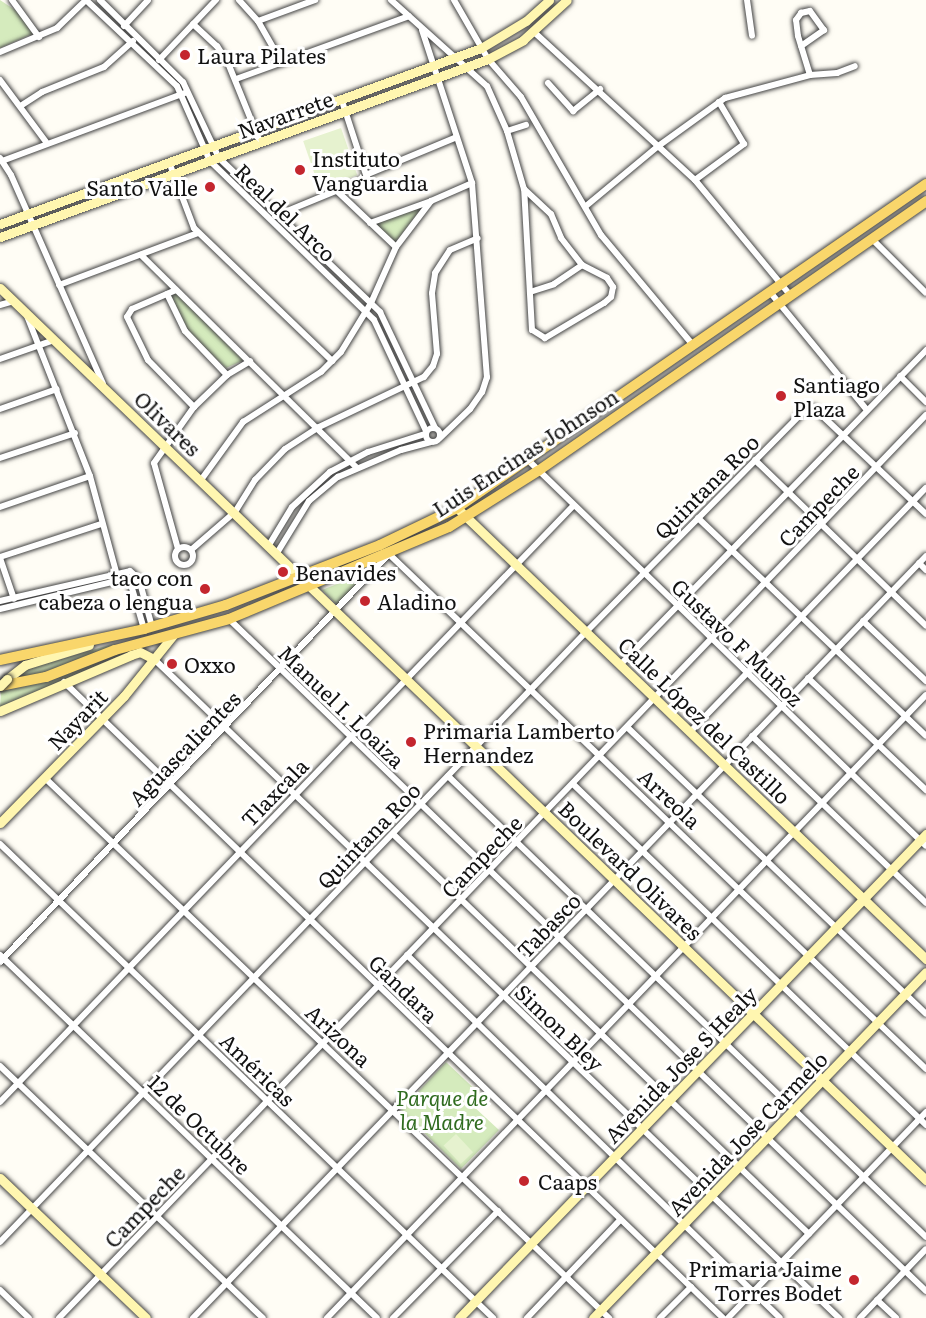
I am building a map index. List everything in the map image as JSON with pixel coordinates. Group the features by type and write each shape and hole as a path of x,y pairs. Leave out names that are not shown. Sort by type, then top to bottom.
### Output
{"main road":[{"name":"Luis Encinas Johnson","path":"0,660 132,632 226,605 416,529 457,508 926,184"},
{"name":"Luis Encinas Johnson","path":"2,684 46,677 115,650 229,619 422,540 468,517 538,471 926,201"},
{"path":"686,368 693,345"},
{"path":"416,529 422,540"}],"street":[{"path":"12,0 39,37"},
{"path":"0,52 61,26 86,0"},
{"name":"Real del Arco","path":"86,0 132,42 158,61"},
{"name":"Real del Arco","path":"100,0 138,36 186,93 207,147 231,183 366,312 380,329 430,442"},
{"path":"120,31 148,0"},
{"path":"158,61 216,0"},
{"path":"239,0 258,21 282,63"},
{"path":"258,21 315,0"},
{"path":"391,0 487,86 507,131 524,189 532,330 541,338 604,303 611,297 613,287 607,278 582,264 561,238 551,214 524,189"},
{"path":"454,0 488,59 521,97 601,235 622,256 693,345"},
{"name":"Navarrete","path":"0,224 254,128 482,48 526,21 549,0"},
{"name":"Navarrete","path":"0,237 488,59 534,32 567,0"},
{"path":"747,0 752,36"},
{"path":"801,46 824,30 818,16 810,11 796,20 801,46 810,75"},
{"path":"236,80 409,16"},
{"path":"193,24 217,46 236,80 260,142"},
{"path":"273,549 309,501 357,467 440,438 482,392 487,377 472,183 431,65 421,29"},
{"path":"534,32 600,89 657,147 695,180 791,296"},
{"path":"22,105 42,92 104,67 138,36"},
{"path":"586,206 657,147 719,102 738,93 810,75 837,73 855,66"},
{"path":"0,80 22,105 46,142"},
{"path":"548,83 573,111 600,89"},
{"path":"103,385 1,160 186,93"},
{"path":"269,219 365,181 368,174 341,97"},
{"path":"695,180 742,146 744,140 719,102"},
{"path":"507,131 526,124"},
{"path":"368,174 457,137"},
{"name":"Real del Arco","path":"214,159 237,176 371,303 388,324 440,438"},
{"path":"169,162 198,233 332,361"},
{"path":"231,183 237,176"},
{"path":"370,223 472,183"},
{"path":"337,191 396,247"},
{"path":"201,480 243,422 286,395 332,361 366,312 396,247 431,201"},
{"path":"59,285 198,233"},
{"path":"178,549 191,550 235,512 274,458 319,427 414,382 433,366 436,354 432,293 435,273 450,250 478,238"},
{"path":"872,239 926,293"},
{"path":"141,255 319,427 357,467"},
{"path":"530,292 554,284 582,264"},
{"name":"Olivares","path":"0,288 235,512 310,587"},
{"path":"176,290 132,309 127,317 148,360 194,407"},
{"path":"770,292 867,410"},
{"path":"167,294 186,332 227,375"},
{"path":"0,305 14,301"},
{"path":"26,312 90,476 101,524 117,575"},
{"path":"0,359 54,340"},
{"path":"621,664 926,350"},
{"path":"191,550 192,559 182,565 175,560 178,549 154,467 194,407 227,375 250,361"},
{"path":"900,376 926,402"},
{"path":"0,409 57,389"},
{"name":"Quintana Roo","path":"0,1242 587,631 807,408 814,408 843,435"},
{"name":"Campeche","path":"59,1318 926,415"},
{"path":"273,549 302,495 351,459 435,428 453,424"},
{"path":"0,458 75,433"},
{"path":"843,435 926,514"},
{"name":"Gustavo F Muñoz","path":"528,460 850,774 924,840"},
{"path":"755,460 926,626"},
{"path":"0,507 90,476"},
{"path":"691,731 926,488"},
{"name":"Tlaxcala","path":"0,1102 573,506"},
{"name":"Calle López del Castillo","path":"457,508 926,959"},
{"path":"698,518 926,736"},
{"path":"16,605 0,558 101,524"},
{"name":"Aguascalientes","path":"1,958 115,844 337,612 389,554"},
{"name":"Arreola","path":"389,554 462,621 926,1069"},
{"name":"Tabasco","path":"193,1318 926,556"},
{"path":"919,563 926,570"},
{"path":"0,609 130,571 139,579 148,628"},
{"path":"0,601 117,575 133,582 148,628"},
{"name":"Boulevard Olivares","path":"310,587 926,1180"},
{"name":"Manuel I. Loaiza","path":"229,619 926,1291"},
{"path":"863,621 926,681"},
{"path":"2,684 35,662 132,632"},
{"name":"Nayarit","path":"0,824 101,720 174,634"},
{"path":"0,711 63,682 140,652 154,659"},
{"name":"Simon Bley","path":"154,659 839,1318"},
{"path":"808,678 926,790"},
{"name":"Gandara","path":"63,682 723,1318"},
{"path":"327,1318 926,695"},
{"path":"627,727 926,1014"},
{"path":"752,736 926,903"},
{"path":"448,776 926,1237"},
{"name":"Arizona","path":"45,778 609,1318"},
{"path":"573,784 926,1125"},
{"path":"393,834 809,1234"},
{"name":"Avenida Jose S Healy","path":"459,1318 892,869 924,840"},
{"name":"Américas","path":"0,844 493,1318"},
{"path":"407,955 780,1318"},
{"name":"12 de Octubre","path":"1,958 144,1092 377,1318"},
{"name":"Avenida Jose Carmelo","path":"593,1318 926,972"},
{"path":"0,1066 263,1318"},
{"path":"728,1318 926,1112"},
{"path":"0,1178 146,1318"},
{"path":"393,1318 498,1211"},
{"path":"527,1318 620,1220"},
{"path":"860,1318 926,1249"},
{"path":"660,1318 691,1287"},
{"path":"0,1290 29,1318"},
{"path":"877,1300 896,1318"}],"green space":[{"path":"0,0 21,14 32,34 0,48"},
{"path":"341,128 357,175 319,188 303,141"},
{"path":"423,206 394,244 374,224"},
{"path":"175,292 242,361 226,368 190,334 171,297"},
{"path":"367,572 337,605 322,590"},
{"path":"116,643 69,666 9,683 21,671"},
{"path":"129,649 126,653 0,707 1,691 46,682"},
{"name":"Parque de la Madre","path":"446,1062 481,1095 472,1105 499,1130 461,1169 401,1110"},
{"path":"456,1134 473,1152 461,1164 444,1146"}],"place":[{"name":"Laura Pilates","path":"185,55"},
{"name":"Instituto Vanguardia","path":"300,170"},
{"name":"Santo Valle","path":"210,187"},
{"name":"Santiago Plaza","path":"781,396"},
{"name":"Benavides","path":"283,572"},
{"name":"taco con cabeza o lengua","path":"205,589"},
{"name":"Aladino","path":"365,601"},
{"name":"Oxxo","path":"172,664"},
{"name":"Primaria Lamberto Hernandez","path":"411,742"},
{"name":"Caaps","path":"524,1181"},
{"name":"Primaria Jaime Torres Bodet","path":"854,1280"}]}
